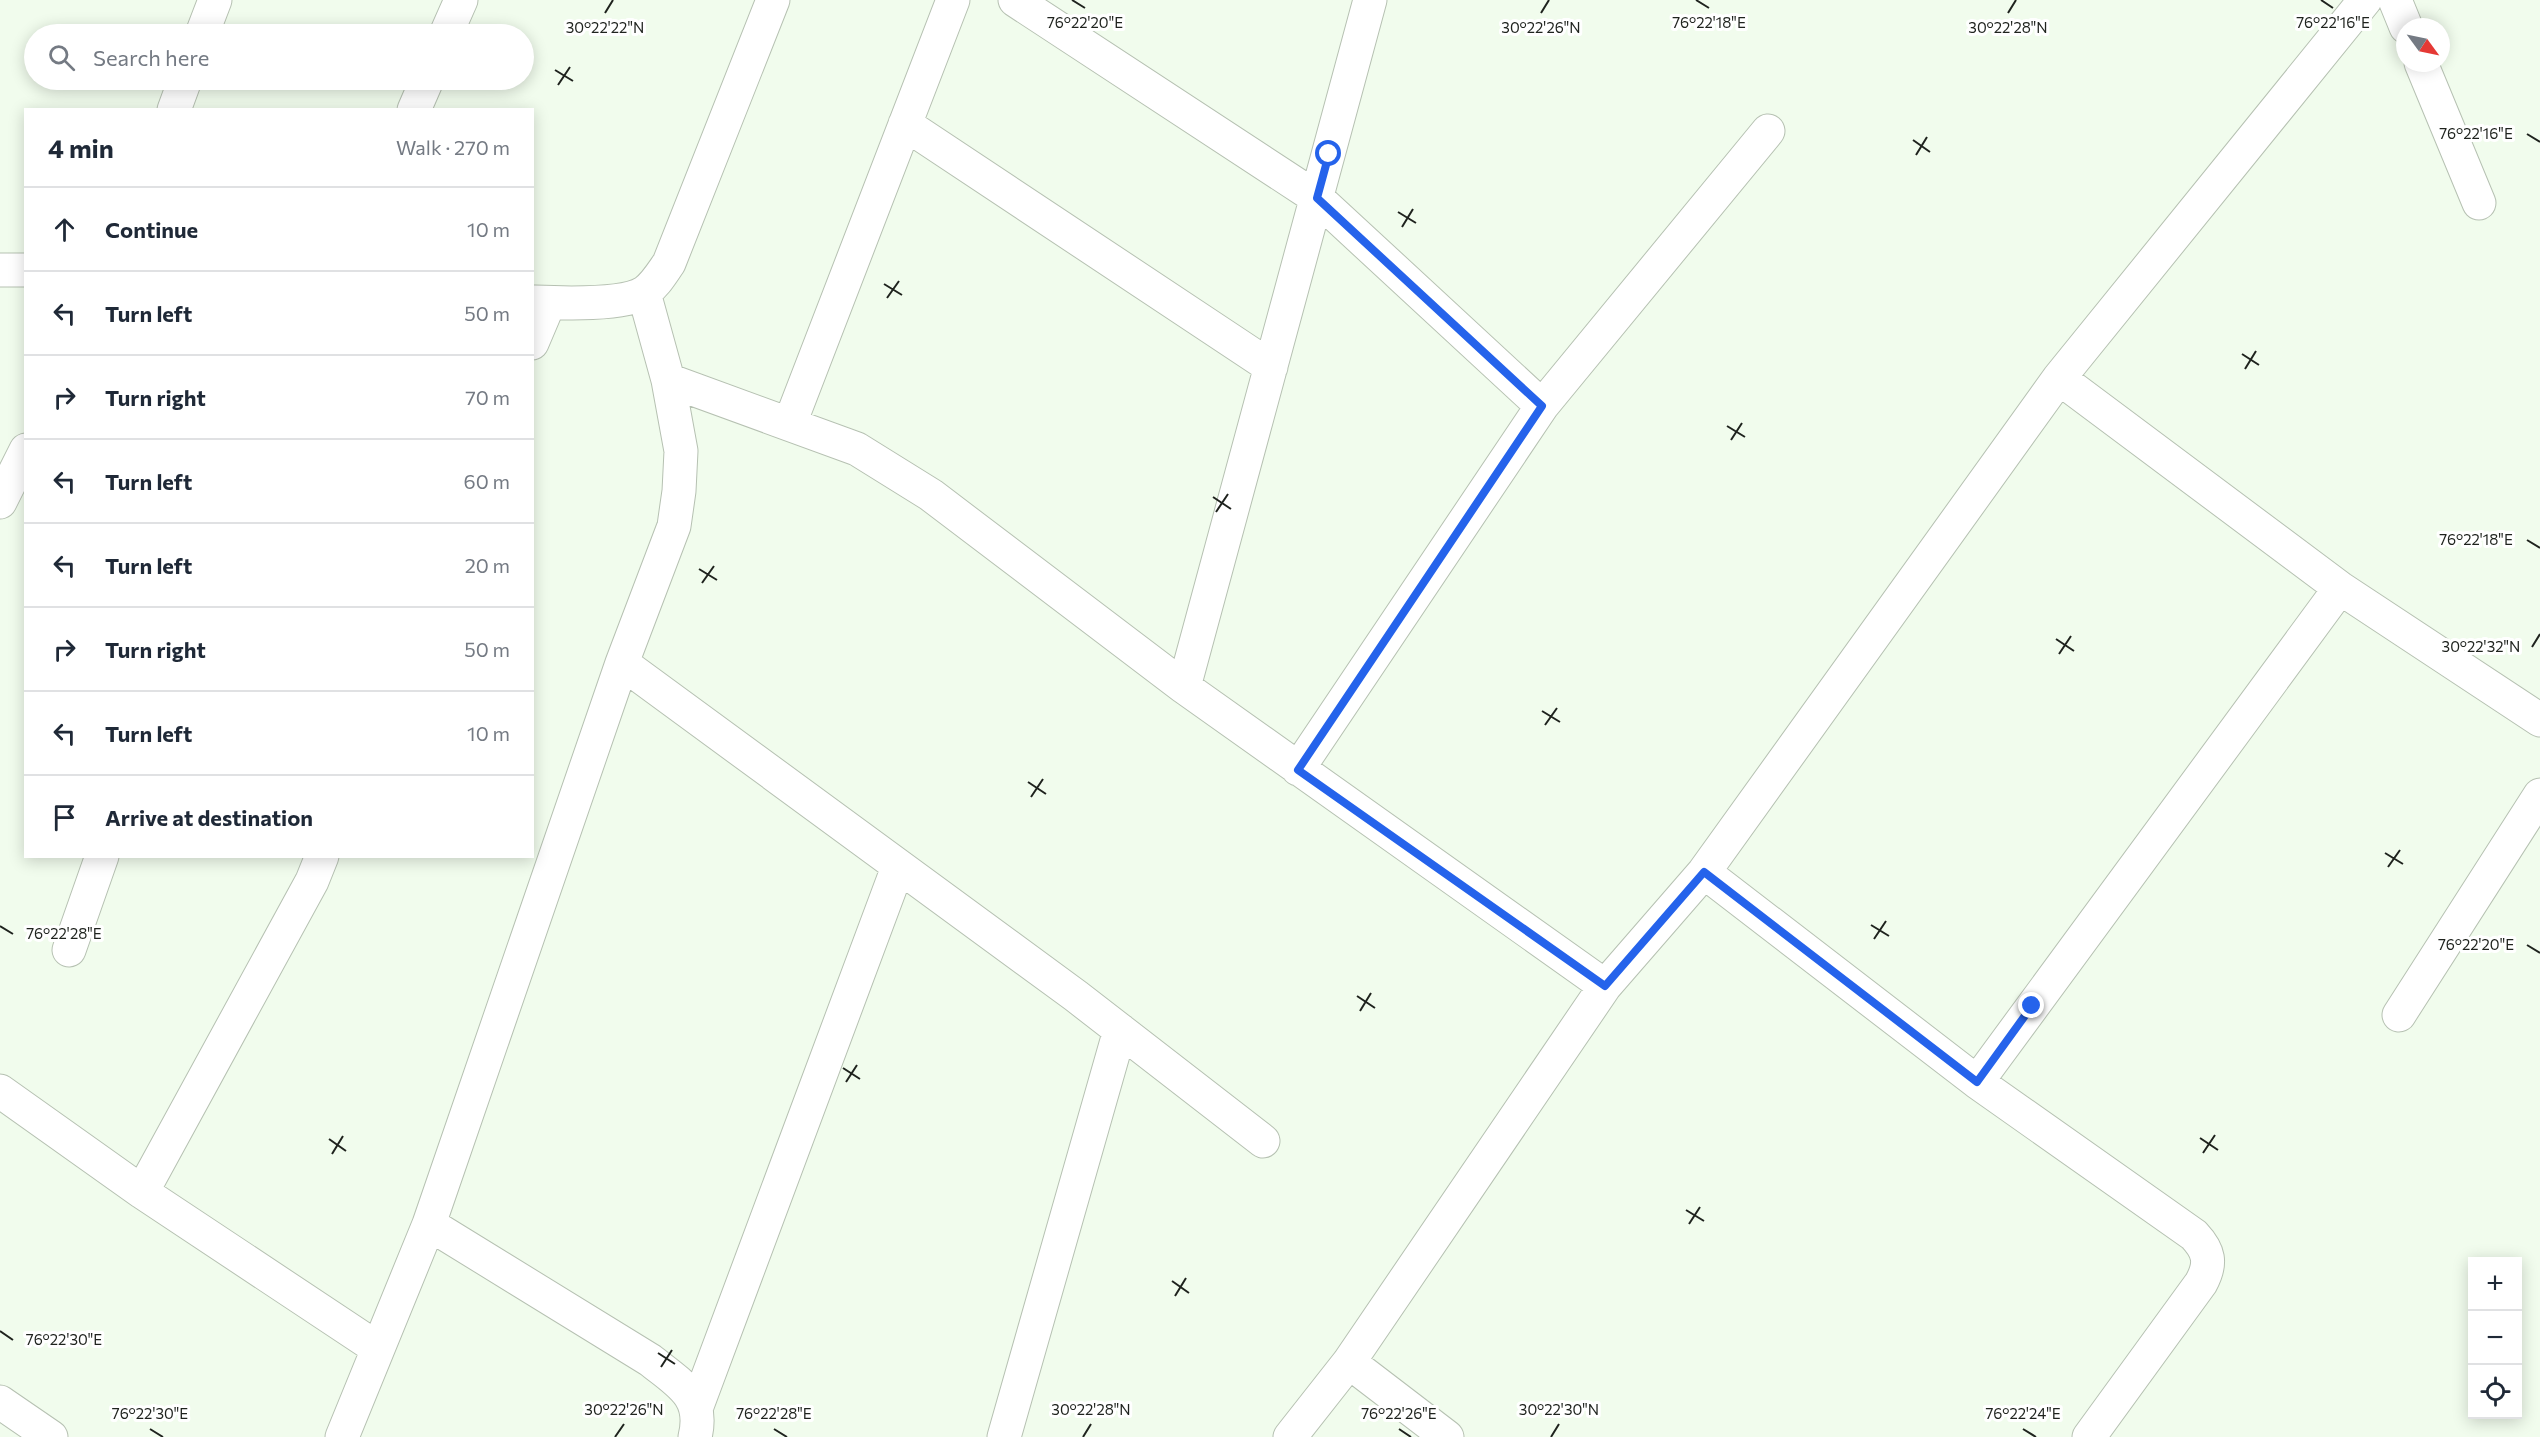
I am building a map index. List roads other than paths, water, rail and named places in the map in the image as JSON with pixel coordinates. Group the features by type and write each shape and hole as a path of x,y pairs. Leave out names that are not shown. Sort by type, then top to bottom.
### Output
{"street":[{"path":"206,24 215,0"},
{"path":"450,24 461,0"},
{"path":"534,334 541,302 611,301 644,293 657,280 669,263 773,0"},
{"path":"790,423 953,0"},
{"path":"1015,0 1317,198 1542,406"},
{"path":"1184,687 1370,0"},
{"path":"1290,1437 1349,1362 1605,986 1704,872 2059,378 2365,0"},
{"path":"2395,0 2402,18"},
{"path":"2425,72 2480,203"},
{"path":"175,108 181,90"},
{"path":"415,108 423,90"},
{"path":"905,124 1270,368"},
{"path":"1298,770 1542,406 1768,131"},
{"path":"0,270 24,270"},
{"path":"342,1437 376,1347 429,1224 622,663 674,526 681,451 668,380 644,293"},
{"path":"2059,378 2340,588 2540,720"},
{"path":"668,380 857,449 931,495 1184,687 1605,986"},
{"path":"0,502 24,454"},
{"path":"1977,1082 2340,588"},
{"path":"622,663 1120,1030 1263,1140"},
{"path":"2399,1015 2540,795"},
{"path":"69,950 101,858"},
{"path":"142,1191 312,881 321,858"},
{"path":"696,1422 898,867"},
{"path":"1704,872 1977,1082 2194,1235 2204,1246 2208,1255 2207,1271 2201,1283 2089,1437"},
{"path":"1004,1437 1120,1030"},
{"path":"0,1091 142,1191 376,1347"},
{"path":"429,1224 650,1360 680,1384 696,1422"},
{"path":"1349,1362 1447,1437"},
{"path":"0,1402 51,1437"}]}
